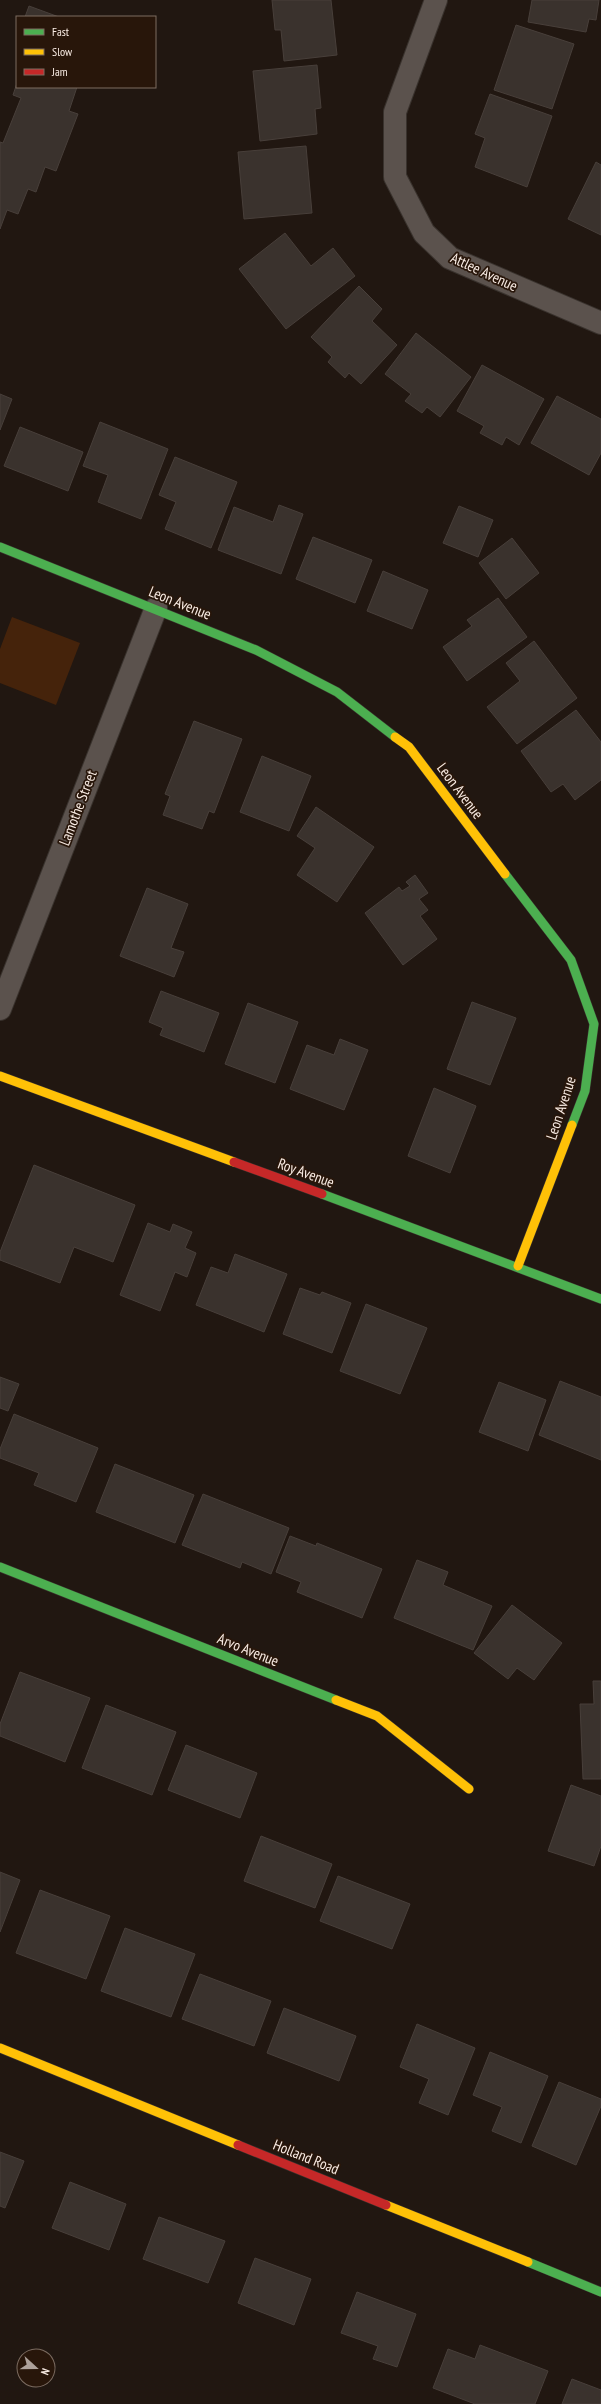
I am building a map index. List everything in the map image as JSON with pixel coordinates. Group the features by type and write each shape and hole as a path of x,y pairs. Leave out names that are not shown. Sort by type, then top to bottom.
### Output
{"street":[{"name":"Attlee Avenue","path":"436,0 395,112 395,177 424,233 450,258 601,323"},
{"name":"Leon Avenue","path":"0,547 156,608 256,650 338,692 409,747 570,960 594,1024 585,1091 518,1266"},
{"name":"Lamothe Street","path":"0,1009 156,608"},
{"name":"Roy Avenue","path":"0,1076 518,1266 601,1299"},
{"name":"Arvo Avenue","path":"0,1567 378,1716 469,1789"},
{"name":"Holland Road","path":"0,2048 601,2292"}],"shaded area":[{"path":"12,617 80,643 56,705 0,683 0,649"}],"building":[{"path":"272,0 331,0 337,55 284,61 281,30 275,30"},
{"path":"532,0 599,0 596,20 589,19 586,32 528,22"},
{"path":"29,6 56,16 25,16"},
{"path":"516,25 574,44 552,109 494,90"},
{"path":"317,65 321,108 315,109 317,134 260,141 253,71"},
{"path":"16,86 16,88 77,88 69,111 78,114 56,171 45,167 36,192 28,189 18,214 7,210 0,229 0,142 3,143 21,98 13,95"},
{"path":"490,94 552,116 527,187 475,167 485,138 475,134"},
{"path":"306,146 312,213 244,219 238,152"},
{"path":"596,162 601,165 601,235 568,219"},
{"path":"285,233 311,266 333,248 355,276 286,329 239,269"},
{"path":"359,286 382,309 372,321 397,345 361,384 349,373 345,378 328,362 332,357 311,337"},
{"path":"416,333 471,377 440,417 427,407 422,413 405,401 411,394 385,374"},
{"path":"482,365 544,399 519,445 506,437 502,445 480,433 484,426 457,411"},
{"path":"0,394 12,399 0,430"},
{"path":"557,396 601,419 601,453 589,475 531,443"},
{"path":"100,422 168,449 141,519 98,502 108,475 83,466"},
{"path":"20,427 83,452 68,491 4,466"},
{"path":"175,457 237,482 211,548 165,529 176,502 159,495"},
{"path":"279,505 303,514 281,574 218,550 234,507 273,522"},
{"path":"459,506 493,520 478,557 443,543"},
{"path":"313,537 372,560 355,603 296,579"},
{"path":"512,538 539,573 506,599 479,563"},
{"path":"383,571 428,590 412,629 367,611"},
{"path":"498,598 527,637 467,681 443,647 472,626 467,620"},
{"path":"534,641 577,698 517,744 487,707 520,681 506,663"},
{"path":"576,710 601,742 601,780 575,800 563,784 551,792 521,751"},
{"path":"194,721 242,739 214,813 209,811 202,829 163,815 170,796 165,794"},
{"path":"262,756 311,776 289,831 240,812"},
{"path":"316,807 374,847 337,902 297,875 315,848 297,836"},
{"path":"415,875 428,893 419,899 428,910 420,916 437,939 403,965 365,913 399,887 402,891 410,886 406,882"},
{"path":"147,888 188,904 171,948 184,952 174,977 120,956"},
{"path":"161,991 219,1013 204,1052 160,1035 163,1028 149,1022"},
{"path":"472,1002 516,1018 490,1085 447,1069"},
{"path":"248,1003 298,1022 275,1083 225,1064"},
{"path":"340,1039 368,1050 344,1110 290,1089 307,1045 334,1055"},
{"path":"434,1088 476,1106 450,1173 408,1156"},
{"path":"34,1165 135,1205 113,1262 74,1247 60,1283 0,1260 0,1252"},
{"path":"148,1223 170,1232 173,1224 192,1232 185,1248 196,1253 187,1277 175,1272 160,1311 120,1295"},
{"path":"235,1254 287,1274 264,1332 196,1305 211,1267 228,1273"},
{"path":"300,1288 320,1295 322,1292 351,1303 332,1353 283,1334"},
{"path":"366,1304 427,1328 400,1394 340,1371"},
{"path":"0,1377 19,1384 8,1411 0,1408"},
{"path":"560,1381 601,1397 601,1460 539,1435"},
{"path":"499,1382 546,1400 528,1451 479,1432"},
{"path":"14,1414 98,1448 76,1502 34,1485 39,1473 0,1458 0,1449"},
{"path":"115,1464 194,1495 175,1543 96,1512"},
{"path":"203,1494 289,1528 271,1574 242,1562 240,1568 182,1545"},
{"path":"290,1536 316,1546 317,1543 382,1569 362,1618 297,1592 301,1582 276,1572"},
{"path":"417,1560 448,1572 443,1585 492,1606 473,1650 394,1618"},
{"path":"512,1605 562,1643 534,1680 517,1668 508,1679 474,1653"},
{"path":"20,1672 90,1698 65,1762 0,1736 0,1724"},
{"path":"593,1681 601,1681 601,1779 583,1779 580,1704 594,1704"},
{"path":"106,1705 176,1732 152,1795 82,1768"},
{"path":"186,1745 257,1773 240,1818 168,1790"},
{"path":"571,1785 601,1796 601,1846 594,1866 548,1851"},
{"path":"261,1836 332,1864 315,1908 244,1881"},
{"path":"0,1872 20,1880 0,1932"},
{"path":"338,1876 410,1904 392,1949 320,1921"},
{"path":"40,1890 110,1916 86,1979 16,1953"},
{"path":"125,1928 195,1954 171,2017 101,1991"},
{"path":"200,1974 271,2001 254,2046 182,2019"},
{"path":"284,2008 356,2036 339,2081 267,2053"},
{"path":"417,2024 475,2048 448,2115 419,2103 429,2079 400,2067"},
{"path":"490,2052 548,2076 521,2143 492,2131 502,2107 473,2095"},
{"path":"559,2082 601,2099 601,2106 576,2165 532,2146"},
{"path":"0,2152 24,2161 5,2208 0,2206"},
{"path":"70,2182 126,2204 109,2250 52,2228"},
{"path":"159,2217 225,2241 208,2283 143,2259"},
{"path":"255,2258 311,2279 294,2325 238,2303"},
{"path":"357,2292 416,2314 397,2367 373,2359 378,2346 341,2333"},
{"path":"480,2345 548,2371 535,2404 475,2404 433,2388 448,2349 475,2359"},
{"path":"572,2379 601,2390 601,2404 562,2404"}],"traffic: fast":[{"path":"0,547 256,650 337,692 395,737"},
{"path":"505,874 571,960 594,1024 585,1091 572,1125"},
{"path":"322,1194 601,1299"},
{"path":"0,1567 336,1700"},
{"path":"528,2262 601,2292"}],"traffic: slow":[{"path":"395,737 409,747 505,874"},
{"path":"0,1076 234,1162"},
{"path":"518,1266 572,1125"},
{"path":"336,1700 377,1716 469,1789"},
{"path":"0,2048 238,2145"},
{"path":"386,2205 528,2262"}],"traffic: jam":[{"path":"234,1162 322,1194"},
{"path":"238,2145 386,2205"}]}
